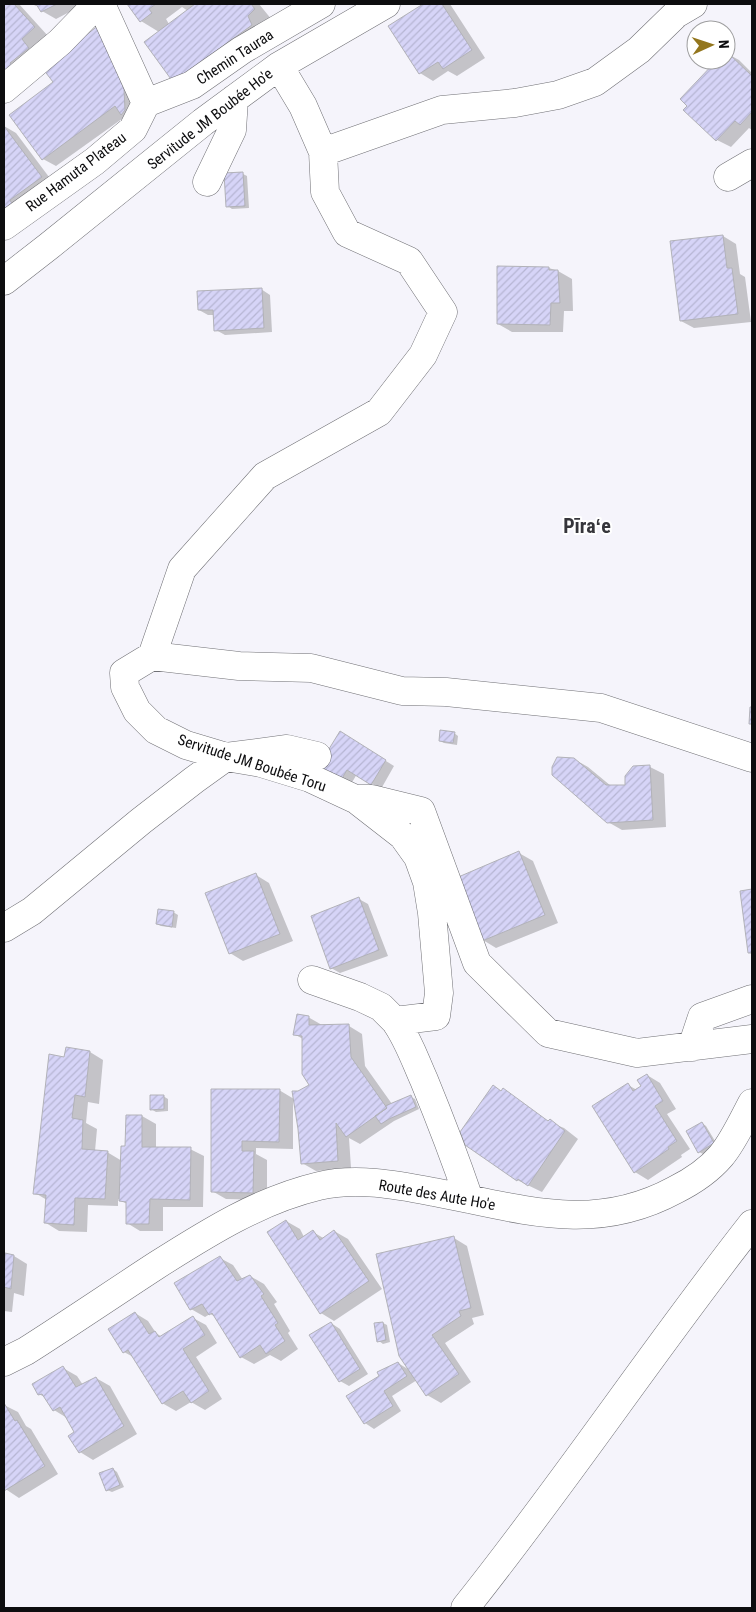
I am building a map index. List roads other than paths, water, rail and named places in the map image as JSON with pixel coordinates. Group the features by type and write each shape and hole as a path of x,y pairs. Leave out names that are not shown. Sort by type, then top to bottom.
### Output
{"street":[{"path":"4,89 60,42 97,4"},
{"path":"101,4 146,103"},
{"name":"Chemin Tauraa","path":"146,103 192,85 242,50 321,4"},
{"path":"279,66 386,4"},
{"path":"693,4 676,14 639,50 595,82 558,95 515,103 442,110 323,152 325,192 347,233 409,261 443,312 423,355 379,412 265,476 182,569 152,656 239,666 311,668 402,691 446,692 601,708 752,758"},
{"name":"Servitude JM Boubée Ho'e","path":"4,281 234,99 279,66 303,106 323,152"},
{"path":"208,182 232,130 234,99"},
{"name":"Rue Hamuta Plateau","path":"4,226 96,161 133,128 146,103"},
{"path":"728,177 752,162"},
{"name":"Servitude JM Boubée Toru","path":"152,656 124,673 125,687 137,711 156,730 186,745 226,757 261,763 310,778 355,799 372,799 420,811 477,963 548,1033 638,1053 752,1039"},
{"path":"4,928 32,911 141,821 226,757 287,749 317,756"},
{"path":"355,799 403,836 418,857 427,882 432,913 439,993 436,1016 395,1021"},
{"path":"312,980 360,997 381,1007 403,1032 435,1106 469,1199"},
{"path":"692,1047 702,1017 752,999"},
{"name":"Route des Aute Ho'e","path":"4,1362 26,1351 226,1222 290,1194 322,1185 361,1182 396,1184 550,1215 606,1213 646,1204 687,1183 721,1156 752,1103"},
{"path":"465,1608 504,1560 704,1284 752,1224"}],"district":[{"name":"Pīraʻe","path":"587,526"}]}
